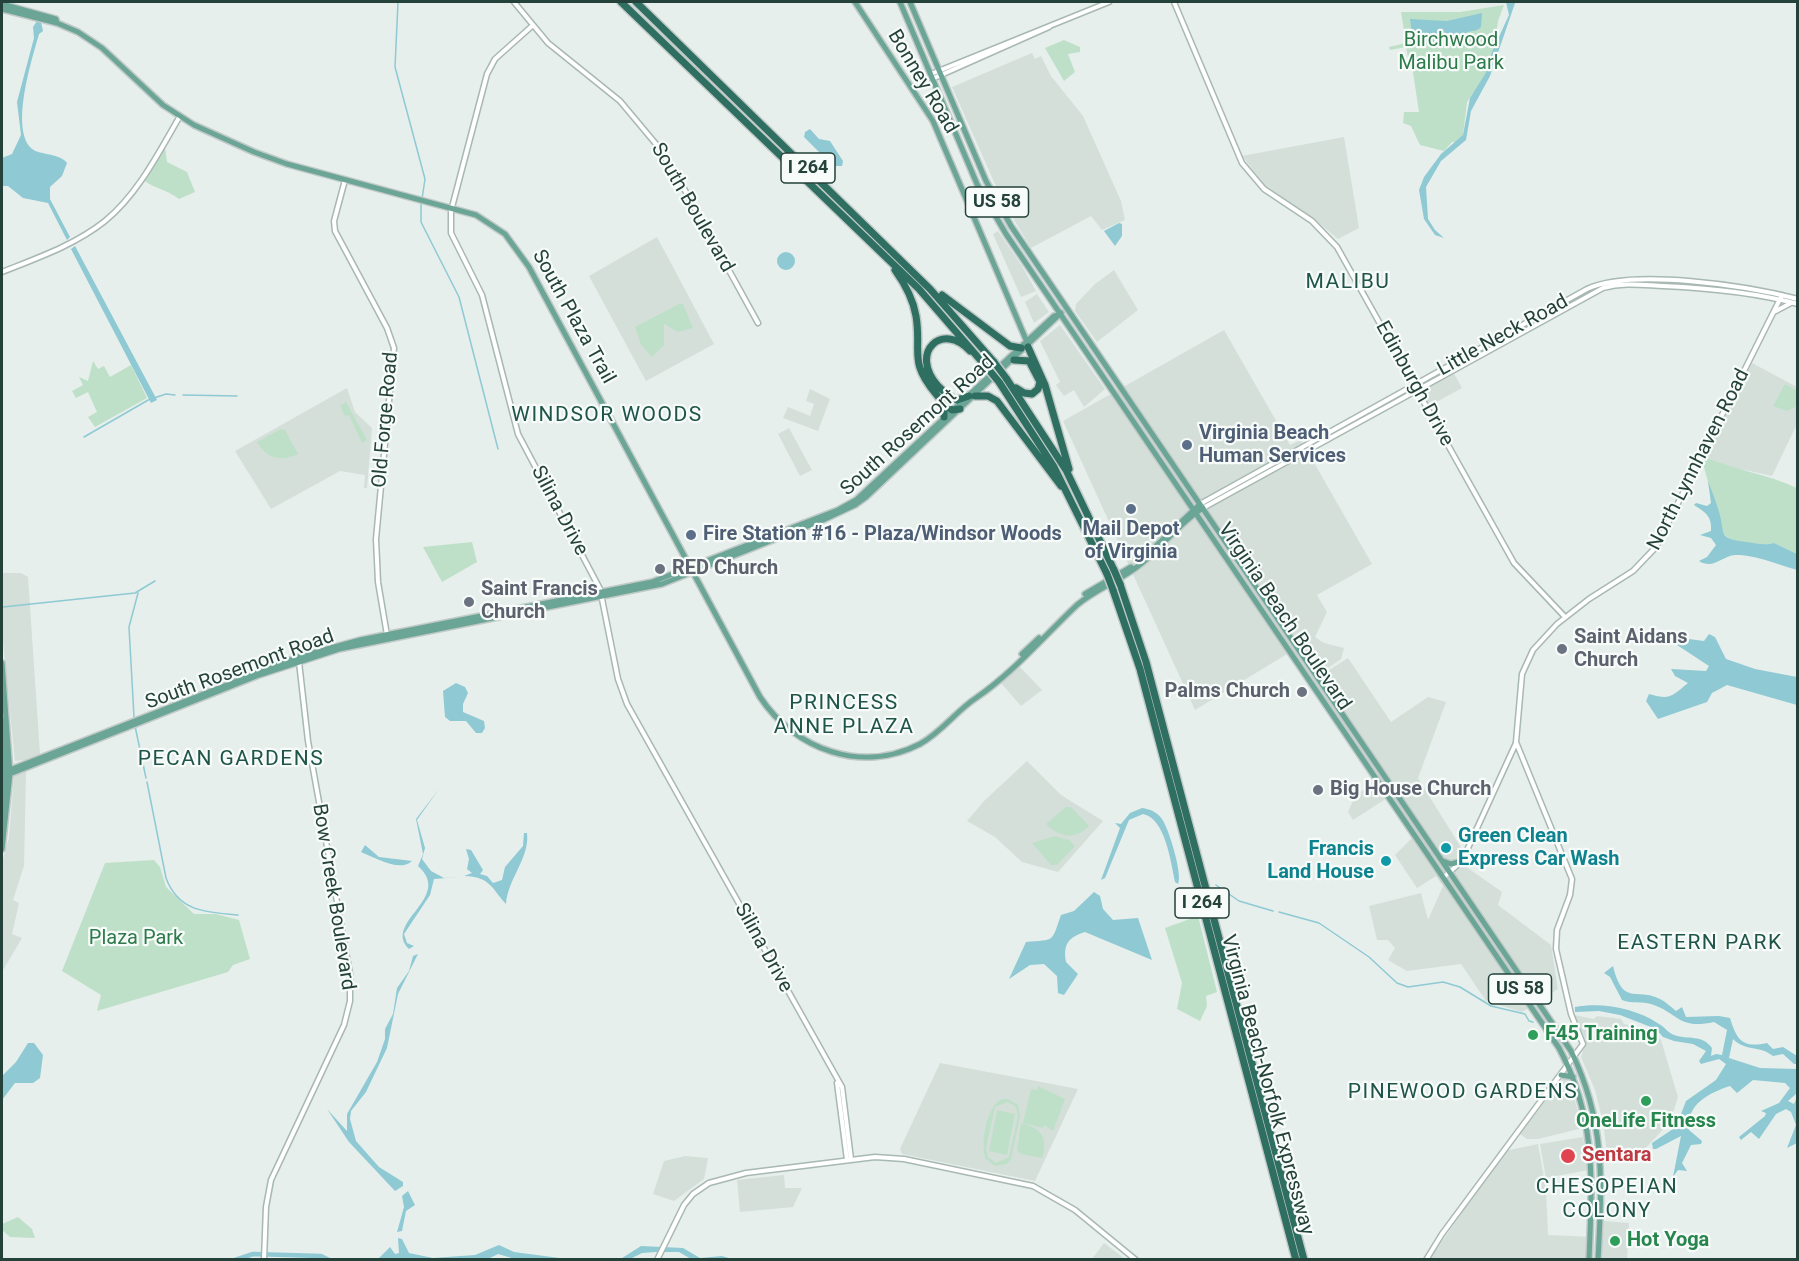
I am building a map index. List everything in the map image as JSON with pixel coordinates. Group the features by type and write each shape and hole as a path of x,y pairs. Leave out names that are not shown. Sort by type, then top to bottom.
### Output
{"highway":[{"name":"Virginia Beach-Norfolk Expressway","path":"621,2 939,309 989,370 1002,380 1053,448 1082,501 1116,573 1146,662 1304,1260"},
{"name":"Virginia Beach-Norfolk Expressway","path":"636,2 908,266 958,319 994,363 1116,573 1113,590 1140,669 1295,1260"},
{"path":"883,253 909,292 916,316 919,370 943,402 956,410"},
{"path":"908,266 954,305 1010,346 1025,345 1045,385 1061,448 1082,501"},
{"path":"984,362 965,346 950,339 936,342 926,354 927,371 944,392 954,399 988,396 997,401 1078,510"},
{"path":"1002,380 1026,394 1034,393 1039,387 1039,379 1031,363 1024,359 1014,360"},
{"path":"943,402 945,417"}],"main road":[{"name":"Bonney Road","path":"855,2 933,120 1025,345"},
{"name":"Virginia Beach Boulevard","path":"900,2 981,192 1006,234 1524,996 1568,1065 1586,1117 1592,1157 1589,1260"},
{"name":"Virginia Beach Boulevard","path":"910,2 996,200 1201,506 1532,991 1574,1057 1591,1101 1600,1144 1602,1181 1598,1260"},
{"name":"South Plaza Trail","path":"2,4 56,22 96,44 153,97 180,116 267,158 452,207 491,224 521,253 766,706 786,728 815,746 853,757 877,756 903,751 938,732 1116,573 1151,556 1201,506"},
{"name":"South Plaza Trail","path":"2,9 32,14"},
{"path":"1025,345 1067,308"},
{"name":"South Rosemont Road","path":"5,774 299,662 387,637 602,595 652,582 692,570 855,505 956,410 1014,360 1025,345"},
{"name":"South Rosemont Road","path":"972,396 1025,345"},
{"name":"South Rosemont Road","path":"692,570 838,510 856,500 895,461 956,410"},
{"name":"South Rosemont Road","path":"5,774 40,757 278,663 345,643 387,637"},
{"path":"2,663 9,754 3,785 2,822"},
{"path":"2,720 5,774 2,849"},
{"path":"9,754 18,762 40,757"},
{"path":"1443,861 1451,864 1462,861"},
{"path":"1524,996 1532,991"},
{"path":"1561,1075 1573,1077"}],"street":[{"name":"South Boulevard","path":"514,2 553,48 620,102 648,134 682,185 758,323"},
{"path":"932,77 1109,2"},
{"name":"Edinburgh Drive","path":"1174,2 1242,164 1264,189 1312,221 1331,239 1514,563 1566,616"},
{"name":"Silina Drive","path":"532,26 497,57 489,69 452,207 451,233 482,295 518,434 602,595 618,679 628,707 837,1083 842,1088 849,1159"},
{"path":"2,272 74,242 106,220 132,193 180,116"},
{"name":"Old Forge Road","path":"345,180 334,229 391,336 394,354 376,539 378,582 387,637"},
{"name":"Little Neck Road","path":"1201,506 1587,289 1617,282 1727,285 1797,300"},
{"name":"Little Neck Road","path":"1781,297 1795,303"},
{"name":"North Lynnhaven Road","path":"1426,1260 1442,1234 1561,1075 1583,1042 1574,1025 1564,988 1556,941 1570,895 1572,879 1516,742 1518,691 1524,666 1540,642 1566,616 1633,571 1656,547 1781,297"},
{"path":"1774,312 1795,303"},
{"name":"Bow Creek Boulevard","path":"264,1259 266,1207 272,1180 344,1025 350,992 350,974 308,741 299,662"},
{"path":"1443,877 1462,861 1516,742"},
{"path":"657,1260 689,1199 714,1181 746,1173 849,1159 904,1159 1025,1184 1051,1195 1075,1210 1136,1260"}],"shaded area":[{"path":"1032,53 1035,59 1041,56 1051,76 1083,116 1121,201 1125,220 1102,230 1091,216 1031,248 1002,200 952,87"},
{"path":"1344,137 1359,228 1338,239 1314,219 1265,185 1242,156"},
{"path":"998,231 1036,291 1021,297 993,234"},
{"path":"657,237 714,344 646,381 589,276"},
{"path":"1114,270 1138,310 1097,342 1075,311 1076,304 1095,284"},
{"path":"1037,294 1049,312 1034,323 1025,302"},
{"path":"1060,325 1105,389 1084,407 1074,390 1064,396 1056,385 1060,382 1040,341"},
{"path":"1224,330 1290,445 1301,440 1372,564 1317,595 1327,612 1315,637 1324,643 1344,648 1341,659 1322,672 1323,674 1348,658 1391,722 1428,697 1446,702 1418,778 1462,849 1465,866 1502,892 1498,905 1551,945 1558,989 1522,1012 1486,1001 1461,964 1407,971 1388,960 1395,948 1388,940 1377,940 1369,906 1421,893 1428,920 1443,886 1436,876 1417,888 1395,855 1412,838 1387,798 1353,820 1348,812 1355,796 1375,781 1292,651 1195,710 1063,421"},
{"path":"1752,363 1797,387 1797,424 1772,476 1727,466 1705,457"},
{"path":"1453,372 1462,388 1429,406 1422,389"},
{"path":"347,388 355,412 372,428 367,488 364,488 365,475 340,471 271,509 235,451"},
{"path":"810,389 830,399 818,431 783,418 788,407 810,416 814,404 806,401"},
{"path":"789,428 812,470 800,476 778,434"},
{"path":"2,573 21,573 28,577 40,754 15,761 2,632"},
{"path":"1019,666 1042,690 1021,706 1001,683"},
{"path":"1027,761 1061,795 1103,821 1058,872 1022,862 995,837 967,821 984,801"},
{"path":"26,771 24,866 13,900 19,903 12,934 22,938 2,972 2,862 9,838 14,776"},
{"path":"1574,1015 1594,1019 1597,1016 1621,1019 1624,1024 1649,1029 1661,1040 1678,1097 1670,1122 1642,1152 1608,1162 1603,1122 1595,1090 1581,1057 1586,1040"},
{"path":"940,1063 1078,1089 1035,1181 902,1154 900,1149"},
{"path":"1563,1078 1569,1081 1583,1128 1538,1139 1527,1139 1520,1134"},
{"path":"1583,1137 1588,1170 1546,1178 1540,1144"},
{"path":"1538,1144 1546,1189 1548,1235 1594,1237 1593,1259 1429,1260 1505,1151"},
{"path":"685,1156 708,1158 704,1179 674,1201 653,1194 664,1161"},
{"path":"784,1175 785,1188 802,1188 793,1207 740,1212 737,1180"},
{"path":"1604,1221 1629,1223 1627,1259 1601,1259"},
{"path":"1104,1243 1120,1255 1125,1259 1092,1259"}],"green space":[{"name":"Birchwood Malibu Park","path":"1504,5 1498,21 1493,60 1487,74 1467,102 1462,143 1452,142 1444,151 1420,145 1411,126 1403,123 1404,112 1419,112 1411,59 1408,58 1406,47 1390,50 1389,47 1406,43 1401,12 1460,12"},
{"path":"1064,40 1080,47 1080,52 1068,54 1075,72 1064,81 1045,48"},
{"path":"165,148 167,162 187,172 195,192 179,199 145,181"},
{"path":"683,304 693,328 678,332 664,324 664,345 652,357 641,345 635,327"},
{"path":"93,361 98,369 104,366 110,377 131,365 147,398 95,427 88,417 97,412 88,392 76,398 72,391 83,385 79,377 88,381"},
{"path":"1785,384 1797,391 1797,406 1787,411 1773,406"},
{"path":"346,402 367,440 362,443 349,415 345,416 340,406"},
{"path":"281,429 285,430 298,454 286,458 275,457 265,452 257,442"},
{"path":"1705,457 1797,488 1797,554 1774,543 1748,544 1734,541 1724,534 1703,463"},
{"path":"472,542 477,562 442,582 423,547"},
{"path":"1066,807 1071,807 1089,826 1084,831 1067,836 1056,832 1046,824"},
{"path":"1055,836 1069,840 1075,846 1057,865 1051,865 1032,843"},
{"name":"Plaza Park","path":"154,860 160,867 166,887 194,914 216,914 239,920 250,959 233,965 228,972 97,1011 101,995 62,971 105,863"},
{"path":"1198,916 1217,992 1206,996 1207,1006 1200,1021 1177,1009 1182,983 1165,928"},
{"path":"1038,1086 1065,1099 1053,1131 1044,1125 1043,1128 1023,1123 1031,1089 1037,1090"},
{"path":"1002,1099 1008,1099 1018,1105 1020,1117 1011,1159 1007,1164 995,1166 986,1159 983,1145 988,1117 997,1103","holes":["1008,1102 1016,1107 1018,1116 1009,1157 996,1163 988,1157 986,1148 995,1107"]},
{"path":"997,1110 1015,1114 1007,1155 989,1151"},
{"path":"1021,1123 1034,1128 1042,1135 1044,1151 1042,1158 1021,1154 1017,1150"},
{"path":"18,1217 32,1229 35,1238 10,1237 2,1230 2,1224"}],"water":[{"path":"1506,2 1515,3 1490,76 1471,111 1466,140 1441,161 1426,187 1428,219 1444,238 1435,235 1424,219 1419,190 1424,177 1441,154 1463,135 1470,98 1487,71 1492,52 1509,15"},
{"path":"1482,13 1481,27 1476,30 1435,44 1413,42 1410,19 1447,21"},
{"path":"37,21 41,22 43,31 39,34 28,75 22,124 25,137 33,150 59,157 67,163 62,176 50,187 50,199 70,237 67,240 48,203 23,198 8,186 2,186 2,158 12,154 21,135 17,102 34,38 33,27"},
{"path":"810,129 819,139 830,141 843,161 842,166 833,166 804,137 805,132"},
{"path":"1119,223 1122,224 1122,236 1115,246 1104,231"},
{"path":"75,246 157,400 151,403 71,249"},
{"path":"782,252 790,252 795,257 793,268 782,270 777,265 777,257"},
{"path":"1708,481 1726,537 1760,544 1774,543 1797,554 1797,570 1742,555 1730,556 1709,564 1699,561 1707,557 1716,545 1711,538 1700,535 1711,531 1710,522 1705,513 1694,505 1696,503 1707,506 1711,503"},
{"path":"1709,634 1715,637 1726,659 1755,669 1797,677 1797,705 1727,685 1712,693 1707,702 1658,719 1646,701 1649,694 1670,696 1688,683 1675,676 1671,669 1706,671 1709,666 1674,643 1673,637 1704,641"},
{"path":"456,683 465,687 468,693 463,704 463,712 484,721 485,728 482,733 476,733 466,721 450,721 445,717 443,691"},
{"path":"439,789 417,820 425,848 422,859 431,871 444,878 459,877 434,879 430,895 404,934 407,943 414,946 409,949 403,939 404,929 428,889 427,878 418,866 423,854 416,819"},
{"path":"1142,808 1156,813 1165,824 1179,871 1178,884 1175,882 1162,832 1151,817 1143,814 1129,820 1105,878 1101,880 1120,828 1115,823 1121,824 1130,813"},
{"path":"524,833 527,833 525,851 506,904 485,881 464,876 472,873 467,869 469,859 466,849 471,850 483,870 480,874 487,876 493,883 502,880 505,867 523,846"},
{"path":"365,845 379,857 412,861 401,865 387,863 361,852"},
{"path":"1094,892 1100,896 1103,909 1113,920 1138,918 1152,960 1085,932 1074,936 1066,946 1066,962 1078,974 1064,995 1058,993 1057,976 1044,964 1030,965 1009,979 1026,942 1051,938 1061,915 1074,911"},
{"path":"418,954 398,994 387,1048 366,1092 351,1111 350,1119 356,1141 379,1167 403,1182 403,1186 395,1191 349,1142 327,1109 347,1131 347,1114 377,1062 385,1039 385,1029 393,1014 397,988 409,971 413,956"},
{"path":"1613,966 1621,987 1626,991 1660,999 1676,1011 1682,1007 1686,1017 1730,1018 1735,1032 1742,1041 1752,1044 1767,1043 1773,1049 1783,1047 1797,1056 1797,1064 1794,1064 1783,1054 1773,1056 1743,1046 1733,1039 1729,1058 1760,1068 1797,1069 1797,1093 1788,1101 1794,1104 1797,1097 1797,1143 1787,1148 1796,1125 1791,1112 1786,1109 1776,1114 1759,1139 1751,1132 1741,1140 1739,1137 1765,1116 1766,1113 1761,1111 1779,1103 1790,1088 1785,1083 1753,1080 1737,1093 1730,1086 1707,1096 1695,1106 1689,1121 1689,1130 1702,1141 1701,1144 1691,1145 1682,1163 1687,1171 1678,1170 1673,1177 1681,1136 1656,1149 1653,1149 1652,1143 1676,1127 1686,1101 1716,1080 1726,1064 1719,1059 1701,1064 1699,1061 1706,1051 1693,1044 1663,1037 1656,1029 1620,1015 1599,1011 1575,1012 1575,1007 1597,1005 1629,1010 1650,1018 1674,1035 1704,1041 1712,1048 1711,1056 1722,1055 1727,1030 1714,1022 1693,1024 1686,1022 1651,1004 1622,1000 1610,977 1604,973"},
{"path":"28,1043 34,1043 43,1055 40,1078 33,1083 15,1083 2,1100 2,1076 16,1062"},
{"path":"408,1191 415,1205 406,1211 402,1231 397,1232 404,1207 402,1196"},
{"path":"398,1238 402,1239 409,1253 433,1258 475,1255 499,1245 514,1252 567,1259 515,1259 498,1254 486,1260 378,1259 390,1247 395,1254 399,1253"},
{"path":"641,1246 683,1248 700,1258 722,1256 732,1259 691,1259 679,1252 655,1252 642,1253 630,1259 619,1260"}],"waterway":[{"path":"398,2 395,67 425,179 422,199"},
{"path":"421,204 421,222 459,297 498,449"},
{"path":"154,398 166,394 175,395"},
{"path":"183,395 237,396"},
{"path":"84,437 150,399"},
{"path":"3,607 135,593 155,581"},
{"path":"134,717 129,627 138,593"},
{"path":"135,726 146,778"},
{"path":"147,782 166,878 172,890 179,898 196,909 238,915"},
{"path":"1216,885 1239,901 1273,911"},
{"path":"1279,912 1319,923 1369,957 1397,983 1408,987 1443,982 1460,987 1491,1006 1525,1014 1529,1021 1533,1022"},
{"path":"235,1260 253,1254 321,1256 329,1260"}],"place":[{"name":"Virginia Beach Human Services","path":"1187,445"},
{"name":"Mail Depot of Virginia","path":"1131,509"},
{"name":"Fire Station #16 - Plaza/Windsor Woods","path":"691,535"},
{"name":"RED Church","path":"660,569"},
{"name":"Saint Francis Church","path":"469,602"},
{"name":"Saint Aidans Church","path":"1562,649"},
{"name":"Palms Church","path":"1302,692"},
{"name":"Big House Church","path":"1318,790"},
{"name":"Green Clean Express Car Wash","path":"1446,848"},
{"name":"Francis Land House","path":"1386,861"},
{"name":"F45 Training","path":"1533,1035"},
{"name":"OneLife Fitness","path":"1646,1101"},
{"name":"Sentara","path":"1568,1156"},
{"name":"Hot Yoga","path":"1615,1241"}],"district":[{"name":"MALIBU","path":"1348,283"},
{"name":"WINDSOR WOODS","path":"607,416"},
{"name":"PRINCESS ANNE PLAZA","path":"844,716"},
{"name":"PECAN GARDENS","path":"231,760"},
{"name":"EASTERN PARK","path":"1700,944"},
{"name":"PINEWOOD GARDENS","path":"1463,1093"},
{"name":"CHESOPEIAN COLONY","path":"1607,1200"}]}
